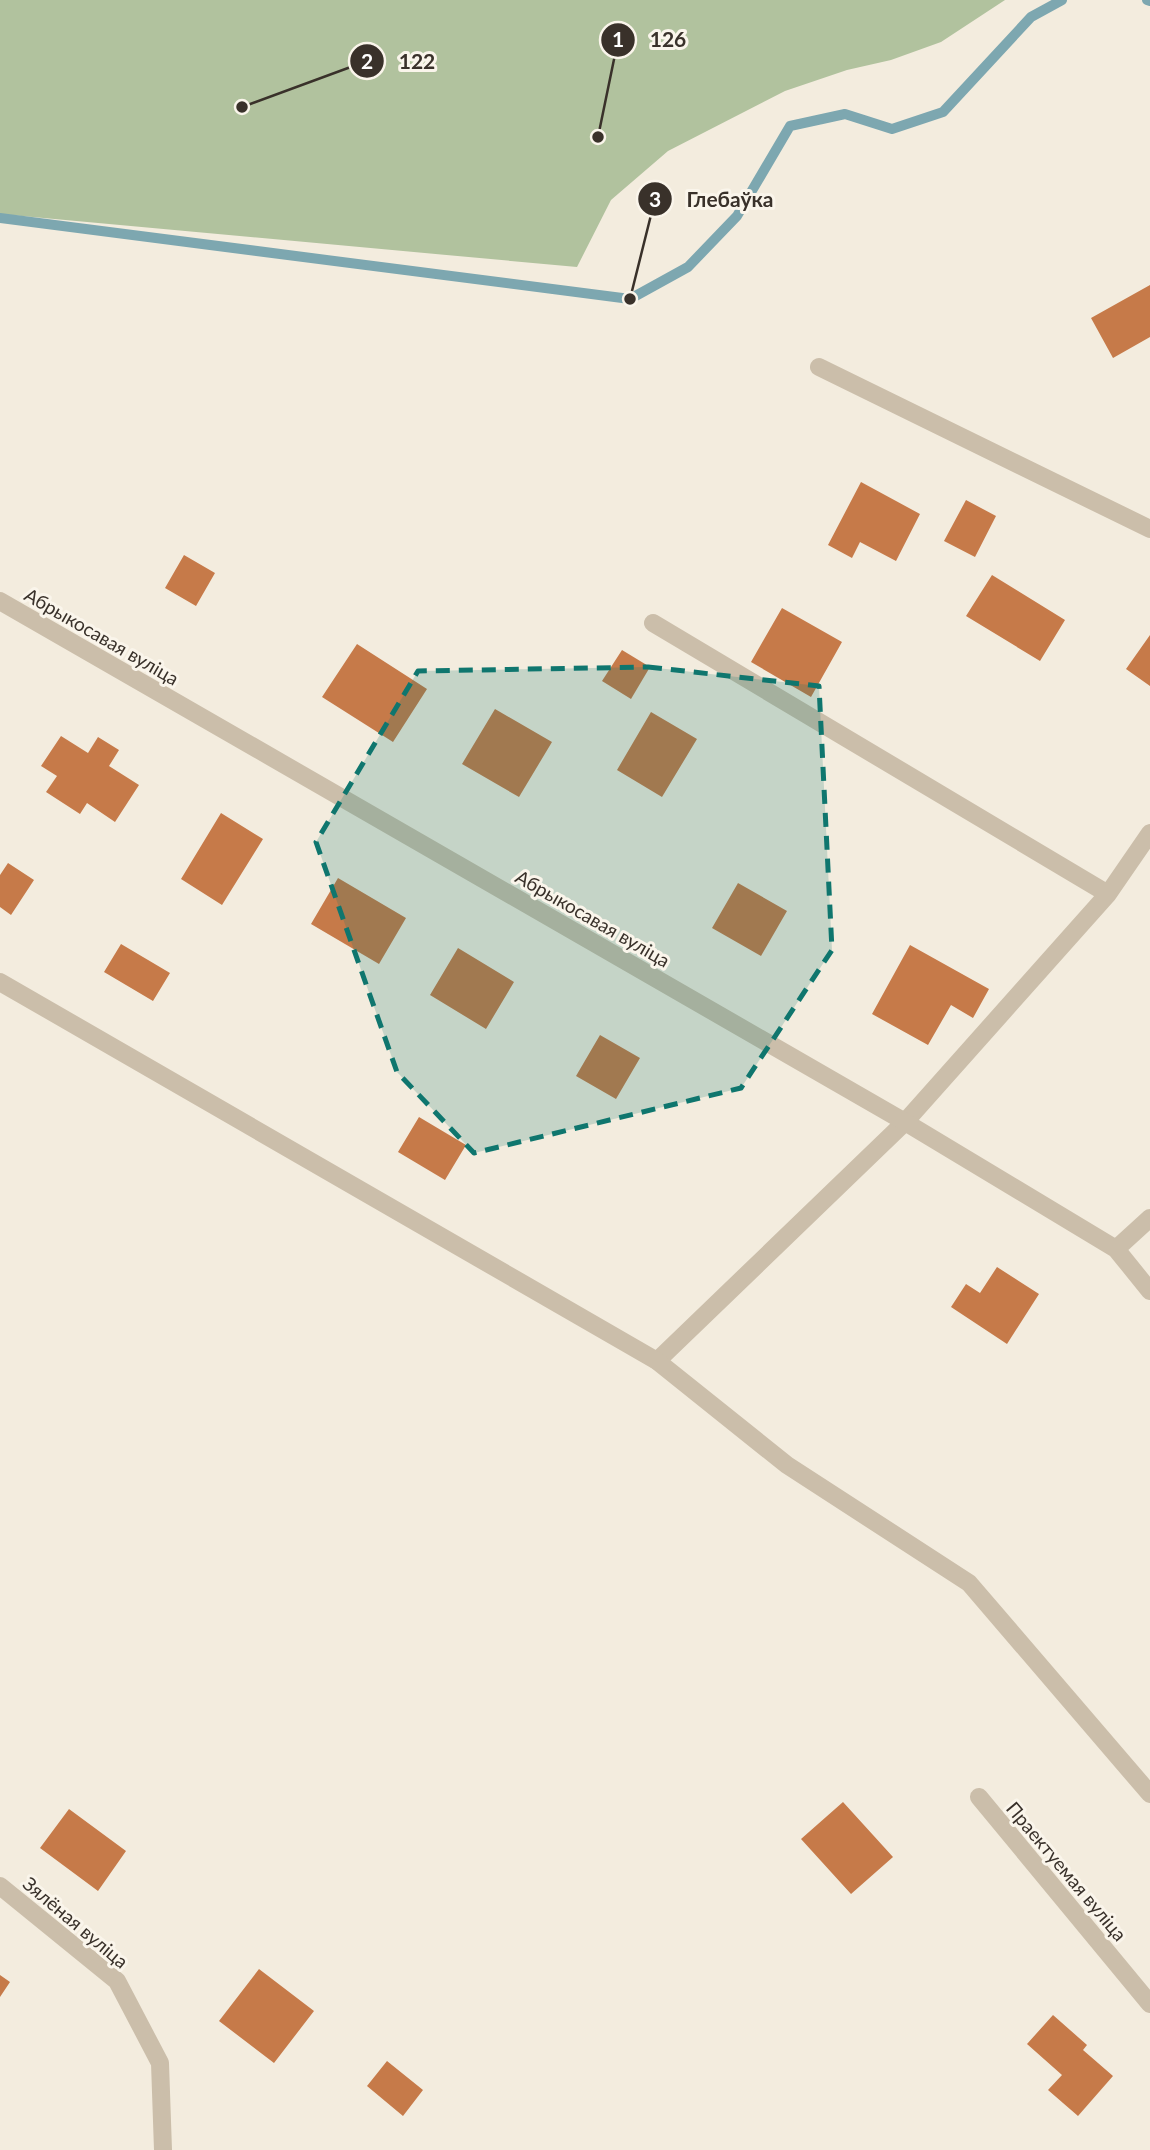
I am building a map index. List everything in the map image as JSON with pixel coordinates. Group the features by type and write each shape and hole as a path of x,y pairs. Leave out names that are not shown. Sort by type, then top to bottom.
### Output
{"street":[{"path":"819,367 1150,529"},
{"name":"Абрыкосавая вуліца","path":"0,601 905,1122 1116,1249 1150,1290"},
{"path":"653,624 1108,894"},
{"path":"657,1361 905,1122 1108,894 1150,833"},
{"path":"0,982 657,1361 787,1465 969,1583 1150,1794"},
{"path":"1116,1249 1150,1218"},
{"name":"Праектуемая вуліца","path":"979,1797 1150,2004"},
{"name":"Зялёная вуліца","path":"0,1886 117,1981 160,2063 163,2150"}],"highlighted area":[{"path":"648,667 819,686 832,950 741,1088 474,1153 397,1072 316,842 418,671"}],"green space":[{"path":"0,0 1005,0 941,42 891,60 847,70 785,91 668,151 611,200 577,267 0,214"}],"building":[{"path":"1150,285 1150,337 1113,358 1091,318"},
{"path":"861,482 920,514 896,561 860,542 852,558 828,545"},
{"path":"966,500 996,516 975,557 944,541"},
{"path":"184,555 215,573 196,606 165,588"},
{"path":"992,575 1065,620 1040,661 966,616"},
{"path":"782,608 842,642 811,697 751,662"},
{"path":"1150,635 1150,686 1126,669"},
{"path":"357,644 427,689 393,742 322,697"},
{"path":"622,650 650,667 631,699 602,681"},
{"path":"495,709 552,742 519,797 462,764"},
{"path":"651,712 697,739 662,797 617,770"},
{"path":"61,736 88,753 98,737 119,750 109,766 139,785 115,822 87,803 80,814 46,792 57,776 41,766"},
{"path":"221,813 263,839 222,905 181,879"},
{"path":"8,863 34,880 11,915 0,907 0,875"},
{"path":"338,878 406,918 379,964 311,924"},
{"path":"738,883 787,911 761,956 712,928"},
{"path":"121,944 170,973 153,1001 104,972"},
{"path":"910,945 989,989 973,1018 951,1005 928,1045 872,1014"},
{"path":"458,948 514,982 486,1029 430,995"},
{"path":"600,1035 640,1058 616,1099 576,1076"},
{"path":"419,1117 466,1145 445,1180 398,1152"},
{"path":"997,1267 1039,1294 1007,1344 951,1307 966,1284 980,1293"},
{"path":"843,1802 893,1857 851,1894 801,1839"},
{"path":"69,1809 126,1851 98,1891 40,1848"},
{"path":"259,1969 314,2011 274,2063 219,2021"},
{"path":"0,1975 10,1982 0,1997"},
{"path":"1053,2015 1087,2045 1083,2050 1113,2076 1078,2116 1048,2090 1062,2075 1027,2044"},
{"path":"387,2061 423,2090 403,2116 367,2086"}],"waterway":[{"path":"0,218 630,299 688,267 737,216 790,126 845,114 892,129 943,112 1031,17 1062,0"}],"place":[{"name":"122","path":"242,107"},
{"name":"126","path":"598,137"},
{"name":"Глебаўка","path":"630,299"}]}
